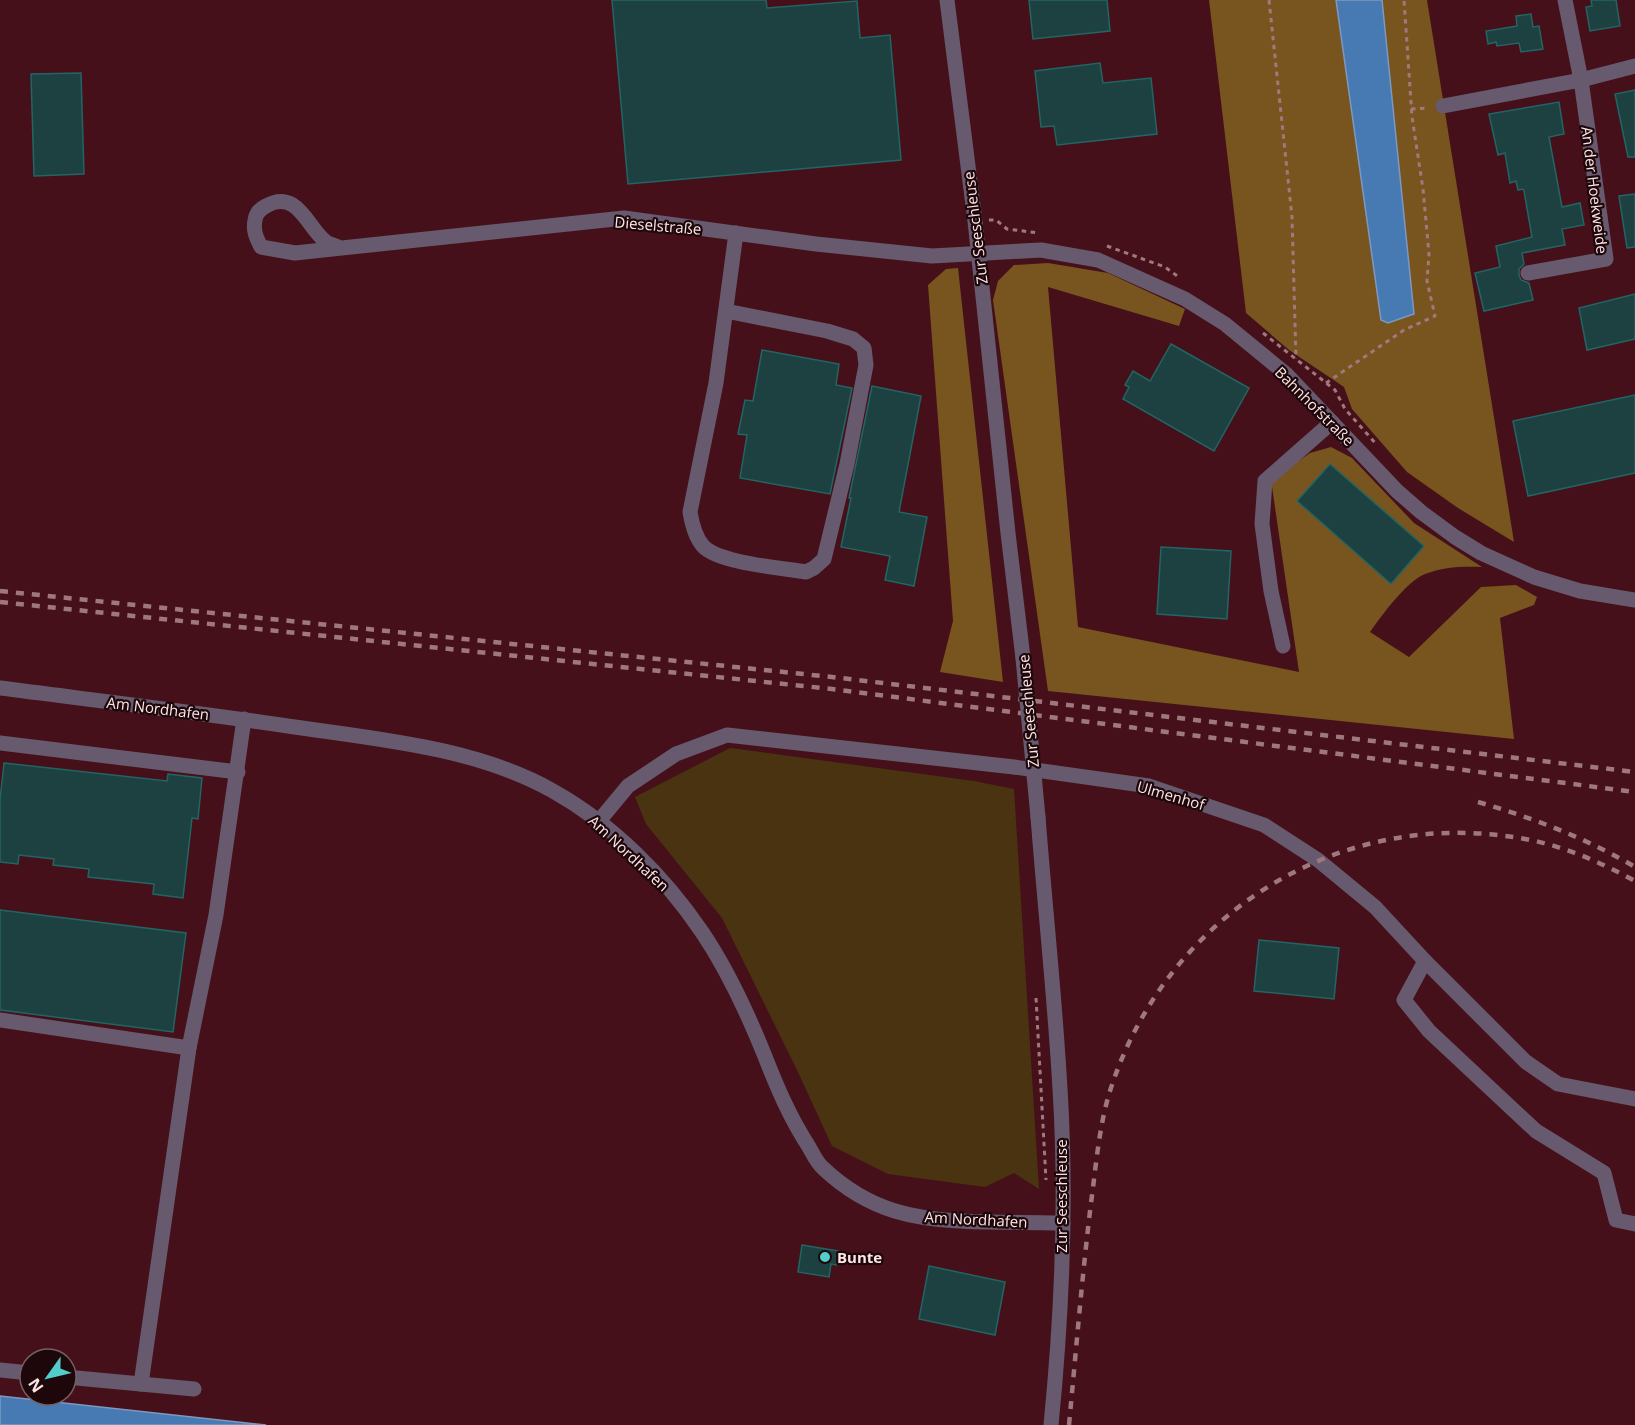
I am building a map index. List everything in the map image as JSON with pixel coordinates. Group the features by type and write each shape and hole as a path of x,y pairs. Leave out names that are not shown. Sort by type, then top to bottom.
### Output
{"street":[{"name":"Zur Seeschleuse","path":"947,0 979,253 1023,658 1060,1090 1063,1223 1057,1366 1051,1425"},
{"name":"An der Hoekweide","path":"1528,273 1606,259 1581,80 1565,0"},
{"path":"1443,106 1581,80 1635,66"},
{"name":"Dieselstraße","path":"338,247 324,241 305,216 292,205 280,201 270,203 259,209 255,217 254,233 261,247 295,253 624,218 932,256 979,253"},
{"path":"726,311 827,331 853,339 864,348 866,365 864,376 847,464 824,559 806,572 726,559 704,547 692,527 690,512 716,383 735,233"},
{"name":"Bahnhofstraße","path":"979,253 1041,250 1098,260 1185,299 1225,324 1286,374 1397,491 1455,537 1481,553 1534,577 1581,591 1635,600"},
{"path":"1283,646 1271,591 1262,524 1265,481 1332,422"},
{"name":"Am Nordhafen","path":"0,688 244,719 414,744 500,767 552,790 599,821 663,880 703,933 736,993 789,1116 821,1167 856,1193 894,1211 957,1220 1063,1223"},
{"path":"141,1384 189,1048 216,915 244,719"},
{"name":"Ulmenhof","path":"599,821 628,786 676,754 727,735 1014,767 1149,786 1264,825 1318,860 1375,907 1425,961 1526,1062 1558,1084 1635,1099"},
{"path":"0,743 238,772"},
{"path":"1425,961 1404,1000 1429,1031 1536,1131 1604,1173 1616,1220 1635,1224"},
{"path":"0,1020 189,1048"},
{"path":"0,1370 18,1372"},
{"path":"78,1378 194,1389"}],"path":[{"path":"1269,0 1292,217 1296,359 1335,390 1345,409 1377,444"},
{"path":"1326,383 1404,330 1435,316 1427,280 1429,254 1423,189 1412,117 1404,0"},
{"path":"1036,996 1046,1190"}],"shaded area":[{"path":"1209,0 1336,0 1381,319 1414,314 1382,0 1427,0 1514,542 1458,508 1407,472 1352,409 1344,387 1289,350 1246,313"},
{"path":"1048,263 1108,273 1185,309 1179,326 1048,287 1078,627 1299,672 1271,480 1310,453 1331,447 1352,458 1414,523 1482,567 1446,568 1418,578 1395,600 1370,632 1409,657 1481,587 1516,585 1537,597 1534,605 1500,618 1514,739 1048,691 993,300 998,281 1014,265"},
{"path":"958,268 1003,682 940,672 953,621 928,285 946,269"},
{"path":"730,748 974,781 1014,789 1039,1189 1014,1173 985,1187 888,1174 832,1146 722,918 646,824 635,797"}],"water":[{"path":"1336,0 1382,0 1414,314 1388,323 1381,320"},
{"path":"0,1396 18,1398 18,1407 78,1407 78,1405 266,1425 0,1425"}],"building":[{"path":"612,0 766,0 767,8 857,1 860,38 890,35 901,160 628,184"},
{"path":"1029,0 1107,0 1110,31 1033,39"},
{"path":"1591,0 1616,0 1620,26 1590,31 1586,7 1592,6"},
{"path":"1531,14 1533,27 1539,26 1543,49 1521,52 1519,43 1497,46 1496,42 1488,44 1486,31 1517,26 1516,16"},
{"path":"1100,63 1103,83 1151,78 1157,134 1057,145 1054,126 1041,127 1035,71"},
{"path":"81,73 84,174 34,176 31,74"},
{"path":"1635,90 1635,157 1628,157 1615,94"},
{"path":"1559,102 1564,134 1549,137 1562,207 1580,203 1584,225 1562,229 1565,245 1522,253 1524,264 1519,269 1519,275 1521,280 1529,283 1533,300 1484,311 1475,273 1500,267 1496,246 1532,237 1524,191 1523,189 1518,190 1516,181 1510,183 1505,153 1498,155 1489,114"},
{"path":"1635,194 1635,247 1627,248 1619,196"},
{"path":"1635,294 1635,339 1587,350 1579,308"},
{"path":"1171,344 1249,388 1214,451 1123,399 1129,387 1125,385 1133,371 1150,381"},
{"path":"762,350 839,364 836,385 852,388 830,494 740,478 747,435 738,434 745,400 753,401"},
{"path":"872,386 921,396 899,512 927,517 914,586 885,580 890,556 841,547"},
{"path":"1635,395 1635,473 1528,496 1513,421"},
{"path":"1330,464 1424,546 1391,584 1297,501"},
{"path":"1161,547 1231,551 1227,619 1157,614"},
{"path":"4,763 167,781 168,774 202,778 198,819 192,818 183,898 153,894 154,884 88,877 89,869 53,865 54,859 19,855 18,864 0,862 0,800"},
{"path":"0,910 186,933 173,1032 0,1010"},
{"path":"1259,940 1339,948 1334,999 1254,991"},
{"path":"802,1245 839,1251 837,1265 831,1264 829,1277 798,1272"},
{"path":"929,1266 1005,1282 995,1335 919,1319"}],"railway":[{"path":"0,591 832,677 1635,772"},
{"path":"0,602 832,689 1635,792"},
{"path":"1478,802 1559,830 1635,867"},
{"path":"1069,1425 1091,1203 1106,1104 1136,1028 1173,972 1217,925 1270,886 1328,857 1390,839 1457,833 1525,839 1582,856 1635,881"}],"place":[{"name":"Bunte","path":"825,1257"}]}
